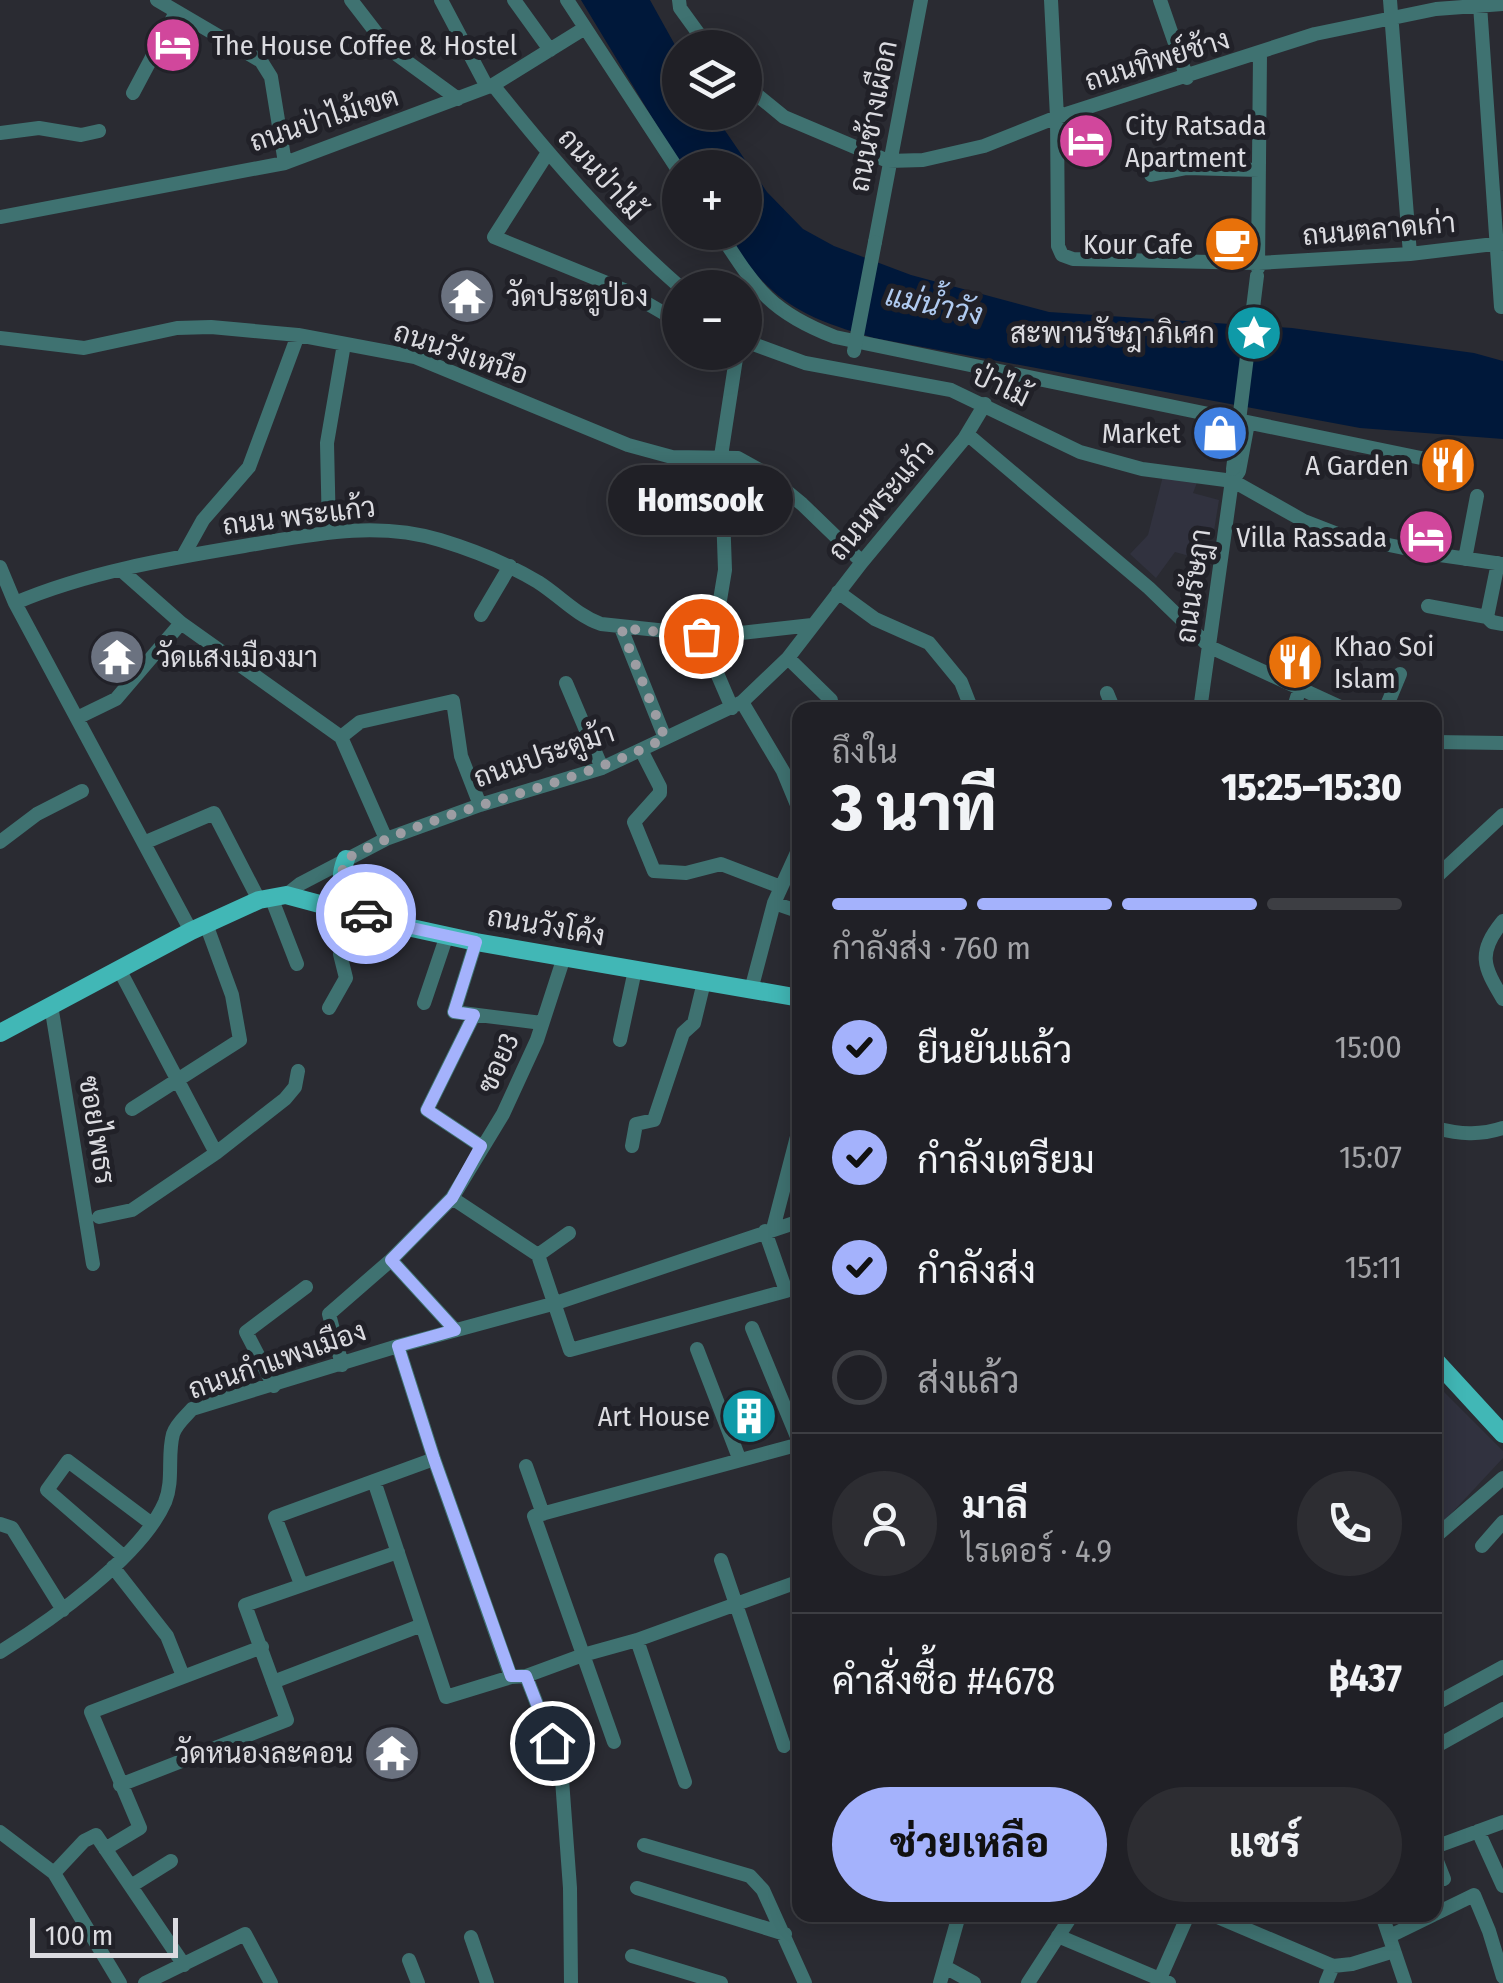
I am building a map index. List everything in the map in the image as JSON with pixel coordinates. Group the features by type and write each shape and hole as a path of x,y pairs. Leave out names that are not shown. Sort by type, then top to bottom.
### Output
{"main road":[{"path":"346,859 341,886 356,912"},
{"name":"ถนนวังโค้ง","path":"272,897 356,912 476,942 792,997"},
{"name":"ถนนประตูม้า","path":"0,1033 199,927 272,897"},
{"path":"1442,1368 1503,1434"}],"street":[{"path":"157,0 261,61 271,77 285,163"},
{"path":"351,0 388,48 458,100"},
{"name":"ถนนป่าไม้","path":"441,0 490,86 547,154 628,241 662,271"},
{"path":"514,0 550,50"},
{"path":"567,0 665,150"},
{"path":"679,0 680,8 696,30"},
{"name":"ถนนช้างเผือก","path":"850,371 922,0"},
{"path":"1051,0 1057,117"},
{"path":"1160,0 1187,78"},
{"path":"1390,0 1410,254"},
{"name":"ถนนทิพย์ช้าง","path":"888,161 923,160 984,146 1057,117 1315,34 1392,16 1503,4"},
{"path":"1480,5 1502,307"},
{"path":"132,93 176,12"},
{"name":"ถนนป่าไม้เขต","path":"0,217 285,163 490,86 586,28"},
{"path":"1233,475 1258,270 1260,54"},
{"path":"762,100 784,117 888,161"},
{"name":"ถนนตลาดเก่า","path":"1057,117 1058,246 1062,256 1217,262 1258,270 1500,243"},
{"path":"0,132 38,128 82,135 100,130"},
{"path":"547,154 494,237 624,290 662,312"},
{"path":"1151,175 1187,168 1260,170"},
{"path":"731,250 754,286 795,322 835,337 1421,458"},
{"name":"ถนนวังเหนือ","path":"0,338 84,348 178,328 211,327 298,335 415,357 628,446 672,457 738,458 763,472 802,504 862,562"},
{"path":"183,556 203,520 249,467 298,335"},
{"path":"329,532 328,443 344,344"},
{"name":"ป่าไม้","path":"762,348 783,357 930,384 985,404 1080,452 1142,469 1233,475"},
{"path":"930,384 941,357"},
{"path":"734,370 721,456 725,570 708,636 737,705 783,772 792,793"},
{"name":"ถนนพระแก้ว","path":"812,625 967,434 985,404"},
{"path":"1233,475 1239,470 1248,423"},
{"path":"967,434 1149,588 1210,647 1330,702"},
{"path":"1233,475 1304,521 1340,535 1501,563 1487,617"},
{"name":"ถนนรัษฎา","path":"1201,702 1233,475"},
{"path":"1466,558 1477,496"},
{"name":"ถนน พระแก้ว","path":"8,599 84,576 183,556 370,529 404,531 442,540 510,566 585,618 621,628 708,636 812,625"},
{"path":"481,615 510,566"},
{"path":"0,567 8,599 146,842 199,927 232,995 240,1040 132,1110"},
{"path":"121,570 181,623 341,737 386,838"},
{"path":"838,592 875,620 929,643 942,654 969,702"},
{"path":"1428,606 1487,617 1503,624"},
{"path":"79,718 116,699 181,623"},
{"name":"ถนนประตูม้า","path":"272,897 386,838 602,768 737,705 788,658 812,625"},
{"path":"621,628 665,738"},
{"path":"788,658 830,700"},
{"path":"1388,702 1400,674"},
{"path":"566,683 602,768"},
{"path":"1296,702 1300,688"},
{"path":"1108,693 1111,702"},
{"path":"341,737 360,722 453,701 461,756 480,805"},
{"path":"1442,742 1503,742"},
{"path":"641,750 660,787 660,793 634,822 654,871 686,873 722,864 780,887"},
{"path":"783,772 792,767"},
{"path":"0,842 37,814 82,791"},
{"path":"146,842 214,813 272,897 297,964"},
{"path":"1442,872 1503,815"},
{"path":"751,990 774,903 792,862"},
{"path":"774,903 792,909"},
{"path":"329,1008 346,978 340,954 356,912"},
{"path":"1503,921 1489,939 1484,954 1487,973 1503,999"},
{"path":"424,1003 447,936"},
{"path":"476,942 454,1012 542,1023"},
{"name":"ซอย3","path":"342,1365 329,1314 391,1260 452,1198 504,1114 542,1023 564,957"},
{"path":"119,969 216,1152"},
{"path":"620,1040 634,970"},
{"path":"632,1146 636,1124 654,1120 684,1033 694,1023 704,982"},
{"name":"ซอยไพธร","path":"51,1005 94,1264"},
{"path":"474,1015 427,1110 481,1146"},
{"path":"99,1217 132,1210 216,1152 284,1098 295,1087 298,1071"},
{"path":"1442,1129 1484,1134 1503,1128"},
{"path":"452,1198 538,1255 570,1350 786,1291 769,1230 792,1152"},
{"name":"ถนนกำแพงเมือง","path":"0,1652 63,1610 118,1562 152,1524 166,1500 172,1477 173,1433 192,1409 398,1346 556,1304 792,1223"},
{"path":"538,1255 569,1234"},
{"path":"391,1260 455,1330"},
{"path":"274,1386 246,1332 306,1287"},
{"path":"752,1328 792,1425"},
{"path":"398,1346 434,1459 519,1676 562,1766 571,1983"},
{"path":"697,1349 739,1458"},
{"path":"538,1515 792,1446"},
{"path":"301,1584 274,1518 434,1459"},
{"path":"152,1524 68,1461 47,1490 118,1562 167,1636 183,1676"},
{"path":"526,1466 538,1515 614,1742"},
{"path":"1442,1531 1503,1478"},
{"path":"374,1481 446,1697 637,1640 792,1584"},
{"path":"1482,1546 1503,1522"},
{"path":"6,1526 63,1610"},
{"path":"120,1785 287,1720 245,1605 398,1552"},
{"path":"722,1560 784,1746"},
{"path":"272,1682 422,1625"},
{"path":"637,1640 685,1782"},
{"path":"105,1849 140,1828 91,1712 262,1648"},
{"path":"1442,1700 1503,1667"},
{"path":"1442,1743 1503,1708"},
{"path":"1442,1845 1503,1822"},
{"path":"0,1832 54,1873 120,1983"},
{"path":"1478,1832 1503,1886"},
{"path":"54,1873 84,1841 96,1835 184,1965"},
{"path":"644,1845 750,1876 763,1890 805,1983"},
{"path":"131,1886 171,1861"},
{"path":"1442,1874 1444,1879"},
{"path":"638,1888 785,1934"},
{"path":"1442,1910 1474,1895 1496,1927 1503,1977"},
{"path":"940,1983 957,1922"},
{"path":"1028,1983 1067,1922"},
{"path":"1058,1936 1162,1982 1185,1922"},
{"path":"1229,1922 1333,1966 1352,1964 1392,1944 1423,1922"},
{"path":"1384,1922 1405,1983"},
{"path":"144,1983 245,1934 271,1983"},
{"path":"470,1937 487,1983"},
{"path":"632,1956 721,1983"},
{"path":"409,1960 418,1983"},
{"path":"1326,1983 1333,1966"},
{"path":"945,1967 974,1983"}],"shaded area":[{"path":"1163,476 1198,480 1193,493 1219,500 1213,537 1198,532 1193,557 1175,552 1156,578 1130,554 1148,535"},
{"path":"1442,1390 1503,1451 1503,1458 1442,1523"}],"water":[{"path":"581,0 650,0 667,30 662,30 662,130 725,130 738,150 672,150"},
{"name":"แม่น้ำวัง","path":"762,185 803,229 834,246 911,275 1049,312 1292,328 1474,353 1503,361 1503,439 1360,428 874,338 805,313 772,290 762,281 762,270 752,270 737,250 762,250"}],"way so far":[{"path":"366,914 347,898 341,886 346,859 386,838 602,768 665,738 621,628 701,636"}],"place":[{"name":"The House Coffee & Hostel","path":"173,45"},
{"name":"City Ratsada Apartment","path":"1086,141"},
{"name":"Kour Cafe","path":"1232,244"},
{"name":"วัดประตูป่อง","path":"467,296"},
{"name":"สะพานรัษฎาภิเศก","path":"1254,333"},
{"name":"Market","path":"1220,433"},
{"name":"A Garden","path":"1448,465"},
{"name":"Villa Rassada","path":"1426,537"},
{"name":"Homsook","path":"701,636"},
{"name":"วัดแสงเมืองมา","path":"117,657"},
{"name":"Khao Soi Islam","path":"1295,662"},
{"name":"Art House","path":"749,1416"},
{"name":"วัดหนองละคอน","path":"392,1753"}],"route":[{"path":"366,914 476,942 454,1012 474,1015 427,1110 481,1146 452,1198 391,1260 455,1330 398,1346 511,1676 526,1676 552,1743"}]}
